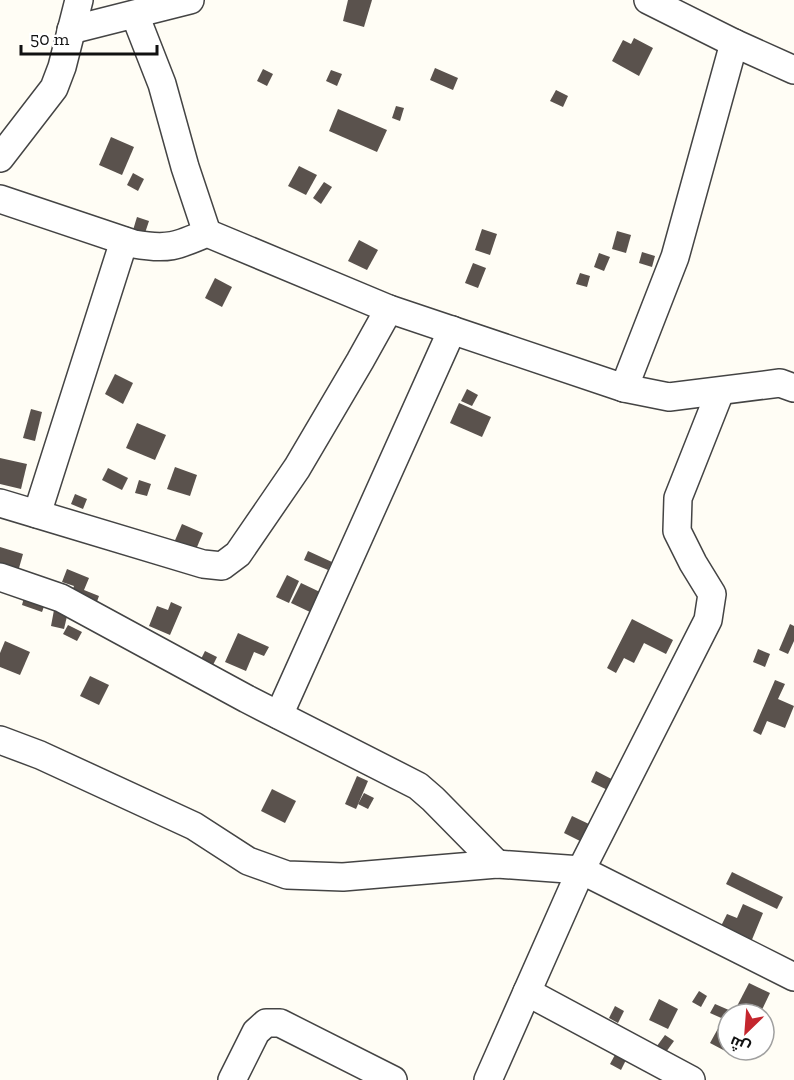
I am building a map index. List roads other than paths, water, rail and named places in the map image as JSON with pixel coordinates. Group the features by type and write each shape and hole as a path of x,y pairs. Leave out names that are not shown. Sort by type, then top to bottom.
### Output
{"street":[{"path":"0,158 54,88 62,67 79,0"},
{"path":"71,30 190,0"},
{"path":"648,0 794,70"},
{"path":"135,15 162,84 207,233"},
{"path":"624,388 675,257 734,43"},
{"path":"0,199 124,240 158,248 176,246 207,233 389,309 624,388 669,397 780,383 794,388"},
{"path":"37,514 124,240"},
{"path":"0,503 203,564 222,566 238,554 297,468 389,309"},
{"path":"279,715 452,330"},
{"path":"488,1080 581,870 708,620 712,594 693,563 678,531 678,498 720,392"},
{"path":"0,577 61,598 279,715 418,786 497,864"},
{"path":"0,740 40,755 194,826 249,861 287,875 343,877 497,864 581,870 794,976"},
{"path":"527,992 691,1080"},
{"path":"232,1080 256,1032 266,1023 280,1023 393,1080"}]}
